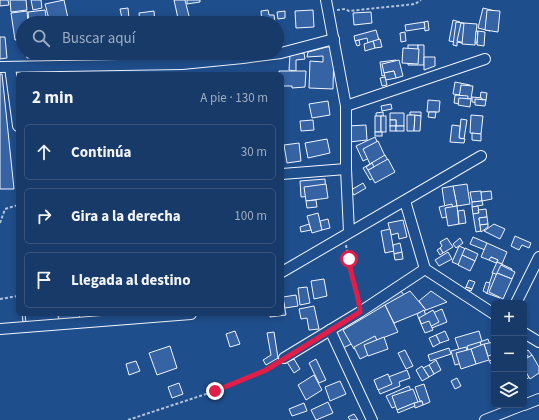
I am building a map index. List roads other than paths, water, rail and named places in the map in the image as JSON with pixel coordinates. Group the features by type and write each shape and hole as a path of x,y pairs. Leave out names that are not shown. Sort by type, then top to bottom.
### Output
{"street":[{"path":"326,0 346,106 346,169 349,232"},
{"path":"284,52 334,38"},
{"path":"346,106 485,59"},
{"path":"16,117 5,67 182,64 223,60"},
{"path":"284,271 481,156"},
{"path":"284,174 346,169"},
{"path":"405,200 425,269 491,312"},
{"path":"518,300 539,257"},
{"path":"284,358 360,312 425,269"},
{"path":"0,329 166,316"},
{"path":"330,330 372,420"},
{"path":"527,335 539,342"},
{"path":"527,404 539,399"},
{"path":"485,420 515,408"}]}
